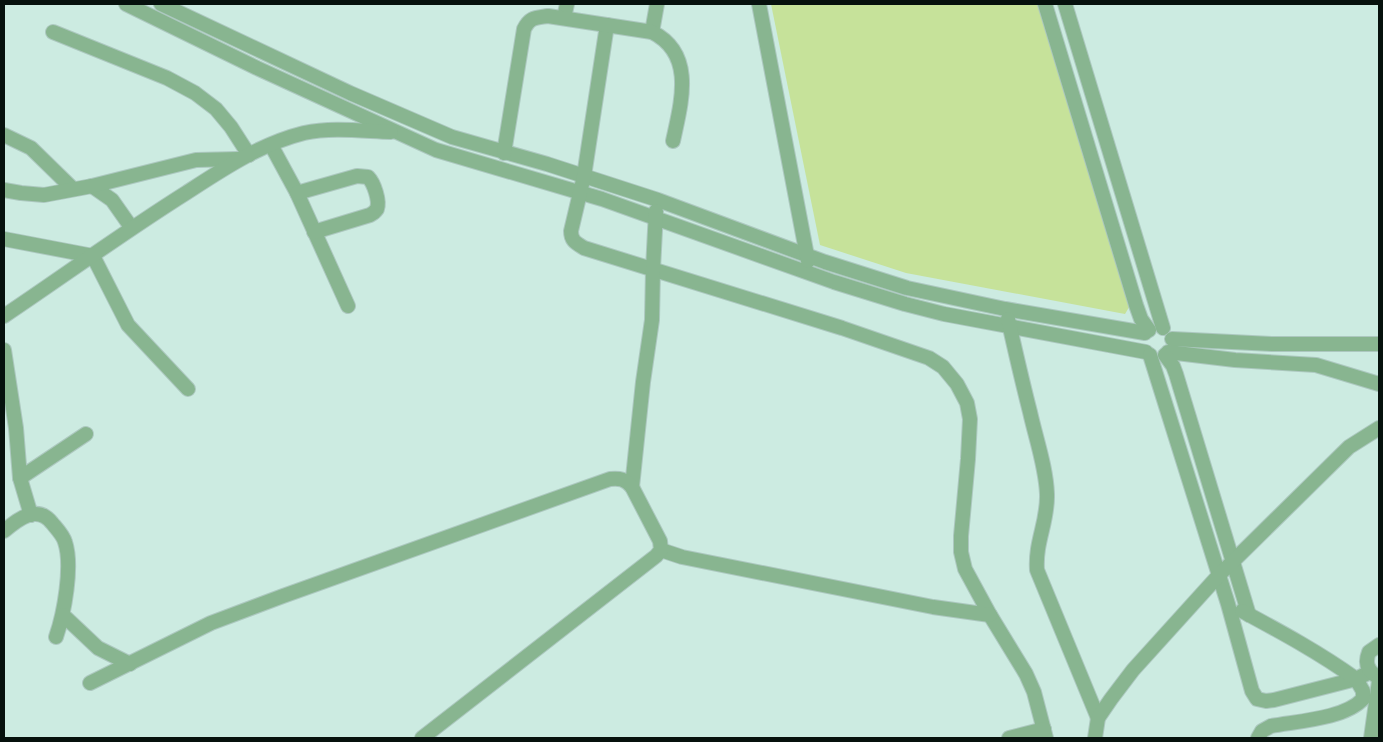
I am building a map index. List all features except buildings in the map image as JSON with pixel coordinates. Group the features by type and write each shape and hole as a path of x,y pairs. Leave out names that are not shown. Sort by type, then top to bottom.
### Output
{"lane":[{"path":"126,4 343,107 443,152 580,193 810,274 919,308 1160,357 1160,340 1141,318 1136,305 1045,4"},
{"path":"162,4 350,93 452,138 547,164 658,200 825,262 907,288 1160,340 1235,360 1316,365 1379,384"},
{"path":"564,18 567,4"},
{"path":"652,32 657,4"},
{"path":"759,4 808,255 810,274"},
{"path":"1065,4 1160,340 1176,374 1249,615"},
{"path":"504,152 524,29 528,21 548,16 652,32 662,39 678,58 683,83 673,141"},
{"path":"607,25 584,176 571,237 575,243 590,250 842,328 929,358 943,367 957,384 967,403 970,419 961,536 961,552 965,569 1034,692 1045,734 1009,738"},
{"path":"53,32 167,78 195,93 216,109 231,127 244,157"},
{"path":"332,130 350,93"},
{"path":"4,316 93,256 131,227 244,157 305,133 332,130 399,132"},
{"path":"4,135 31,148 73,189"},
{"path":"271,145 297,193 348,306"},
{"path":"4,190 21,194 44,195 92,186 196,160 244,157"},
{"path":"297,193 357,176 368,177 373,183 378,204 377,209 370,216 314,232"},
{"path":"92,186 112,200 131,227"},
{"path":"632,487 643,382 652,320 655,219 658,200"},
{"path":"4,239 93,256"},
{"path":"93,256 128,325 188,389"},
{"path":"1005,309 1039,447 1047,493 1046,513 1038,541 1037,570 1098,718"},
{"path":"1376,677 1356,679 1274,700 1257,700 1252,691 1228,604 1148,354 1142,343 1160,340 1272,344 1379,344"},
{"path":"4,350 16,428 20,478 31,515"},
{"path":"1094,738 1098,718 1133,670 1219,575 1349,447 1379,428"},
{"path":"20,478 86,434"},
{"path":"90,683 220,620 292,592 610,479 626,480 632,487 660,540 661,550 574,622 422,738"},
{"path":"4,531 15,522 31,515 47,516 66,544 67,578 63,615 56,637"},
{"path":"661,550 682,556 933,607 990,615"},
{"path":"1228,604 1336,665 1356,679 1363,691 1363,699 1358,705 1324,717 1271,726 1262,731 1258,738"},
{"path":"63,615 98,648 130,664"},
{"path":"1371,738 1376,677 1366,662 1367,656 1373,648 1379,645"}],"green space":[{"path":"771,4 1040,4 1131,304 1125,314 906,273 820,245"}]}
